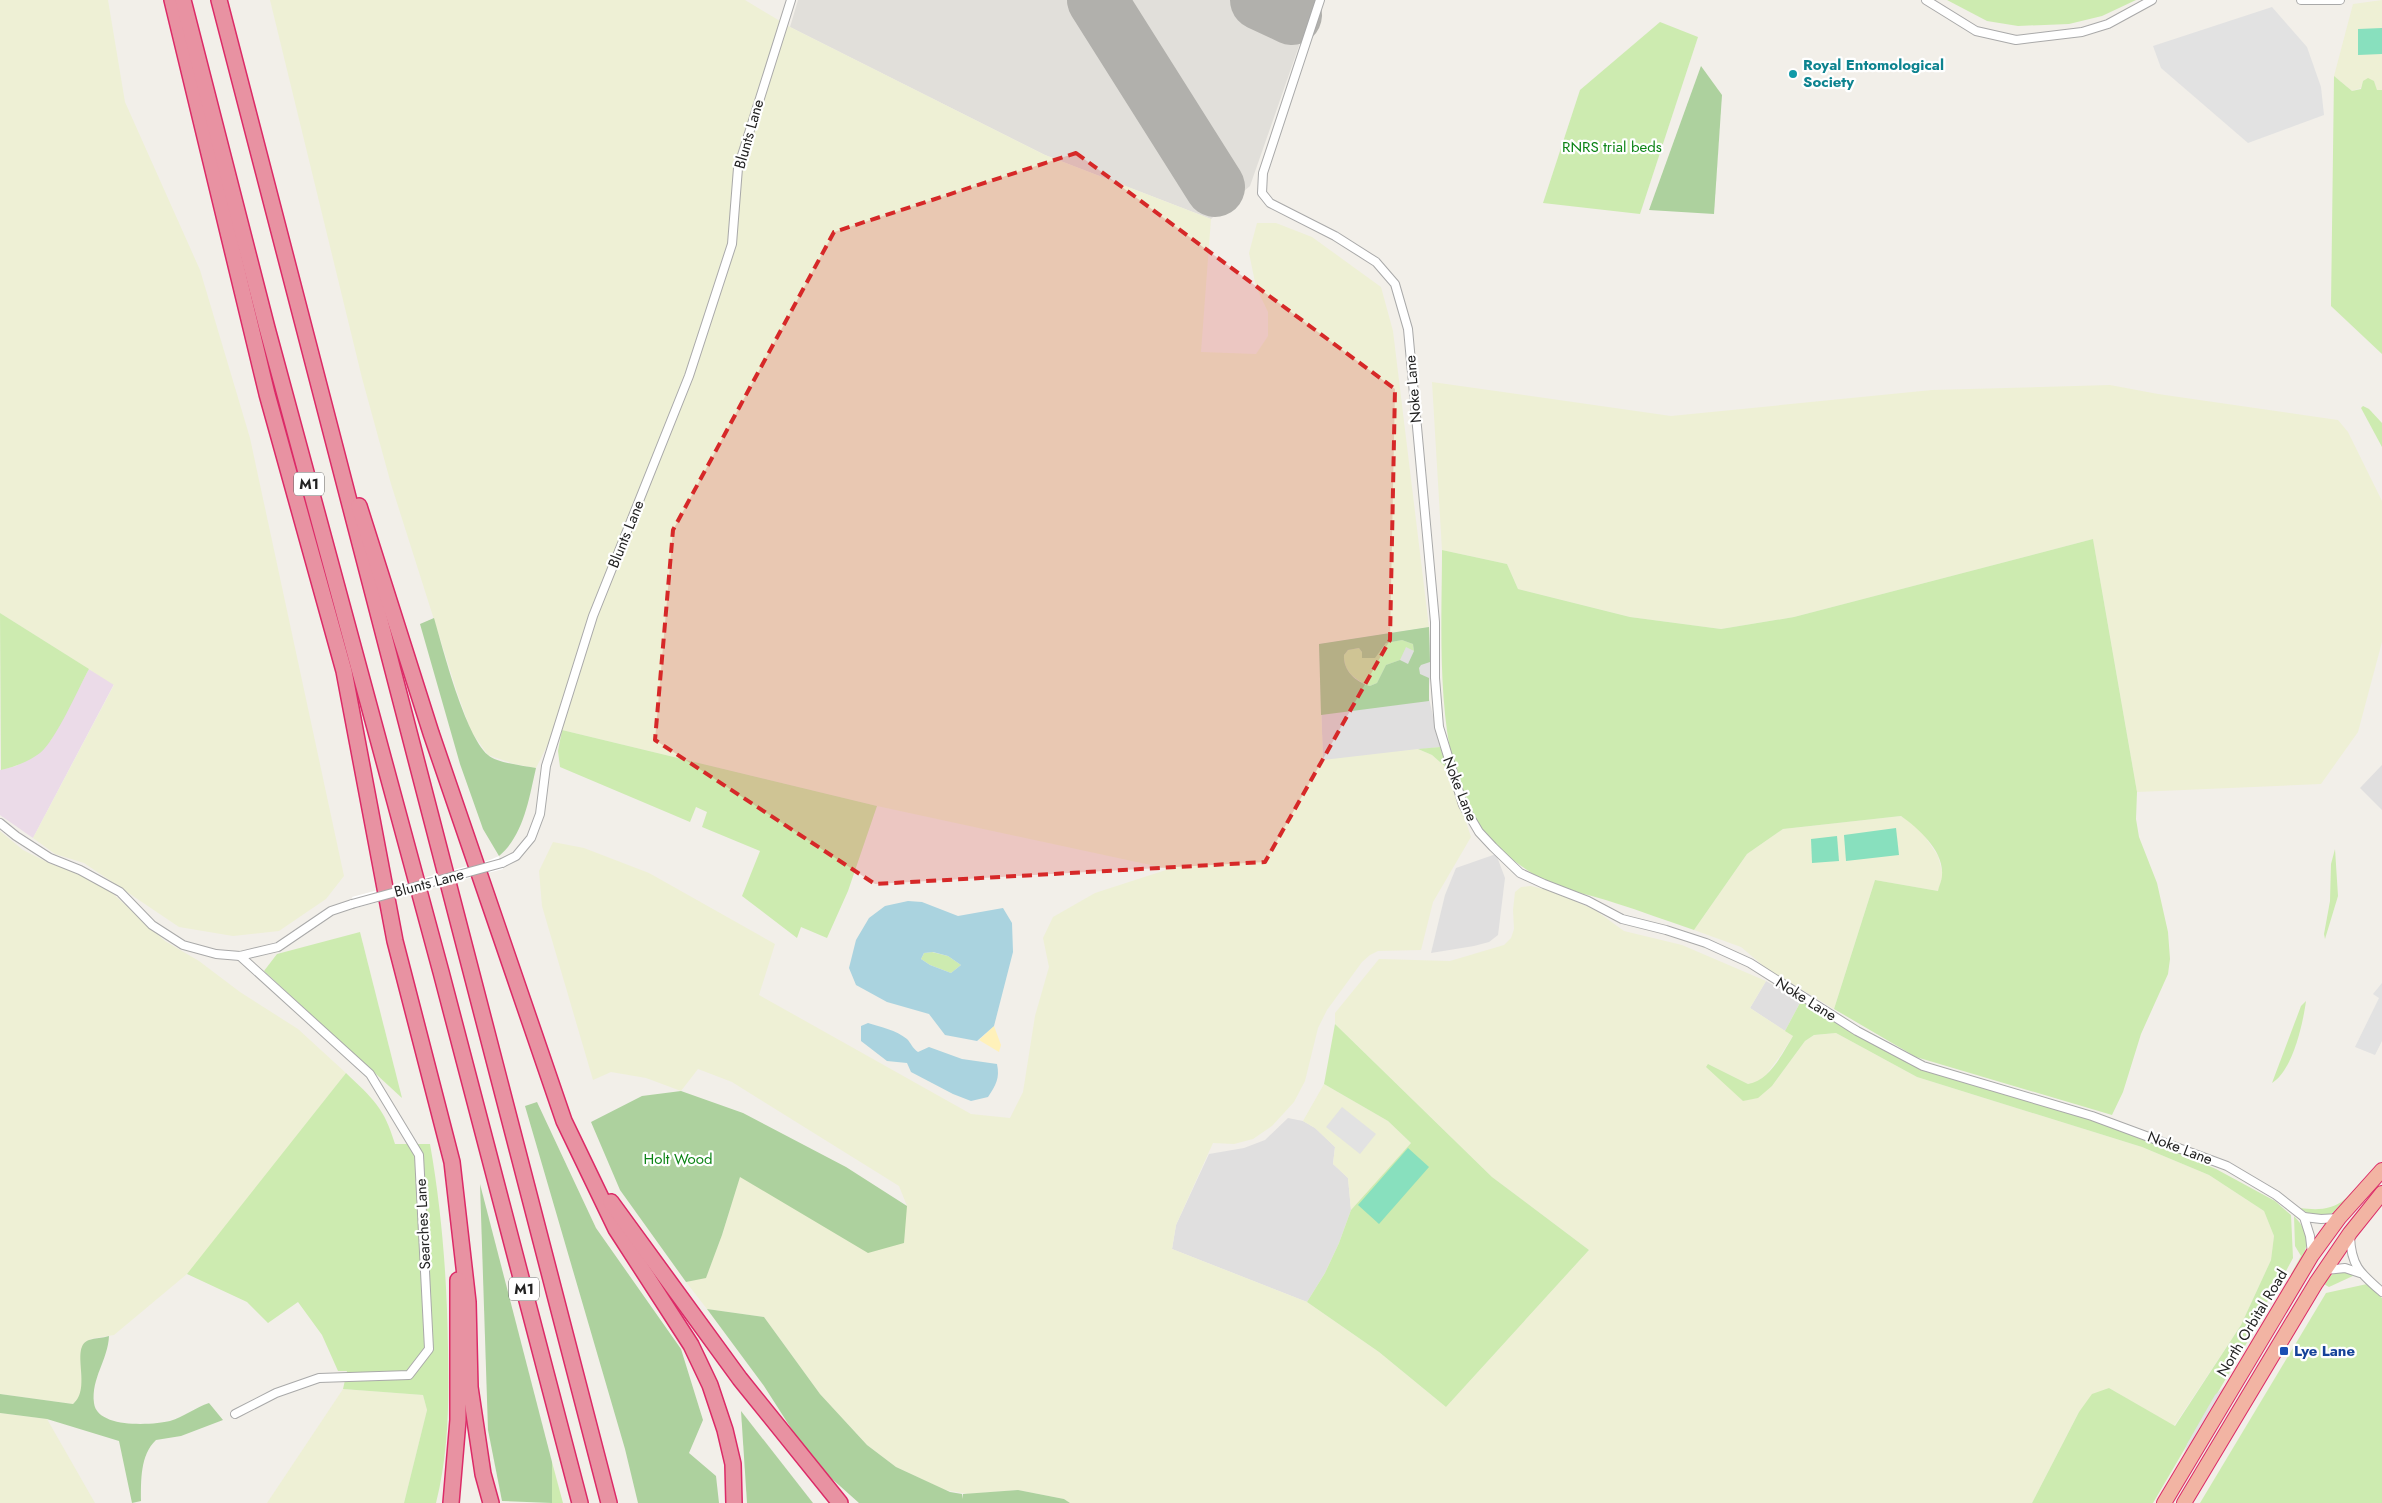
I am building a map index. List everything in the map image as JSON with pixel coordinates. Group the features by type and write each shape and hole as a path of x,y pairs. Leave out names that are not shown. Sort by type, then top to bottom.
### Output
{"highway":[{"path":"172,0 267,394 344,671 395,941 452,1162 468,1302 470,1387 483,1474 491,1503"},
{"name":"M1","path":"184,0 267,328 444,981 580,1503"},
{"name":"M1","path":"219,0 609,1503"},
{"path":"306,335 431,733 564,1122 616,1229 691,1345 710,1385 725,1430 732,1464 734,1503"},
{"path":"578,1153 632,1232 734,1371 840,1503"},
{"name":"North Orbital Road","path":"2164,1503 2312,1255 2339,1218 2382,1170"},
{"path":"2184,1503 2324,1271 2350,1233 2382,1193"},
{"path":"451,1503 458,1420 457,1308 460,1219"}],"street":[{"name":"Blunts Lane","path":"0,823 50,858 80,870 120,892 152,925 183,945 216,954 240,956 278,946 331,911 502,863 516,856 532,838 540,814 546,766 593,616 689,376 732,244 738,168 791,0"},
{"name":"Noke Lane","path":"1320,0 1263,173 1262,193 1270,203 1335,236 1376,262 1395,284 1408,329 1436,622 1435,678 1439,727 1463,805 1479,832 1520,873 1588,901 1622,919 1666,930 1706,943 1750,964 1857,1031 1906,1059 1948,1074 2092,1116 2176,1145 2227,1166 2250,1178 2304,1217"},
{"path":"1926,0 1976,30 2016,40 2082,32 2108,24 2152,0"},
{"path":"2301,0 2340,0"},
{"name":"Searches Lane","path":"235,1414 276,1393 319,1378 409,1375 429,1349 419,1155 370,1074 240,956"},
{"path":"2312,1255 2310,1236 2304,1217 2322,1220 2339,1218"},
{"path":"2350,1233 2354,1262 2360,1273 2382,1292"},
{"path":"2324,1271 2345,1268 2360,1273"}],"highlighted area":[{"path":"1076,153 1395,389 1390,640 1265,862 875,884 655,740 673,530 834,232"}],"shaded area":[{"path":"798,0 1315,0 1250,186 1211,219 1045,155 790,27"},
{"path":"2272,7 2307,47 2321,87 2324,115 2248,143 2161,68 2153,46"},
{"path":"1429,627 1431,669 1428,694 1440,747 1323,761 1319,644"},
{"path":"89,669 114,684 33,838 0,815 0,770 16,766 40,752 51,740"},
{"path":"2382,765 2382,810 2360,788"},
{"path":"1496,854 1505,878 1498,935 1489,942 1431,953 1445,895 1456,868"},
{"path":"1766,981 1801,1001 1785,1031 1750,1008"},
{"path":"2382,983 2382,1041 2375,1055 2355,1047 2379,998 2373,994"},
{"path":"1342,1107 1376,1134 1360,1154 1326,1127"},
{"path":"1288,1118 1303,1121 1315,1128 1335,1147 1333,1164 1348,1178 1351,1210 1325,1273 1307,1302 1172,1249 1176,1225 1209,1154 1244,1148 1265,1140"},
{"path":"2229,1382 2181,1464 2187,1444 2215,1395"}],"green space":[{"path":"0,0 108,0 125,102 200,270 250,438 344,876 326,899 279,931 233,936 179,927 84,863 55,854 33,838 114,685 0,613"},
{"path":"270,0 745,0 790,27 1045,155 1211,219 1201,352 1256,354 1268,336 1268,312 1256,287 1249,253 1257,223 1276,223 1312,237 1381,287 1393,331 1429,627 1319,644 1323,760 1418,749 1432,755 1449,770 1471,837 1433,902 1421,950 1378,951 1370,955 1362,962 1327,1010 1318,1028 1305,1081 1294,1102 1272,1126 1253,1139 1234,1144 1213,1143 1176,1225 1172,1249 1307,1302 1379,1352 1446,1407 1589,1250 1492,1177 1335,1024 1335,1013 1379,959 1450,961 1504,945 1511,938 1514,929 1513,910 1515,892 1521,887 1531,886 1552,891 1595,910 1624,931 1682,945 1766,981 1750,1008 1793,1036 1780,1056 1766,1075 1755,1083 1748,1084 1708,1064 1743,1101 1772,1086 1805,1041 1814,1035 1836,1033 1917,1077 2142,1147 2209,1175 2264,1211 2274,1236 2271,1260 2241,1325 2174,1426 2109,1388 2079,1412 2032,1503 1070,1503 1064,1499 1018,1490 968,1494 945,1490 896,1467 867,1445 820,1394 764,1317 707,1309 686,1282 706,1277 722,1235 740,1176 868,1252 907,1206 899,1186 732,1082 698,1069 681,1091 646,1078 611,1072 593,1080 542,906 539,871 553,842 584,848 649,873 775,944 759,995 971,1114 1010,1118 1023,1092 1035,1016 1049,967 1043,938 1053,917 1095,893 1169,869 877,806 562,730 558,724 536,768 514,764 488,755 471,731 457,692 391,484 362,378"},
{"path":"1947,0 2136,0 2102,16 2069,24 2018,26 1987,21"},
{"path":"2382,0 2382,90 2377,90 2374,81 2363,81 2361,88 2352,91 2334,76 2353,4"},
{"name":"RNRS trial beds","path":"1660,22 1698,37 1640,214 1543,203 1580,90"},
{"path":"2382,28 2382,54 2358,55 2358,29"},
{"path":"1701,66 1722,95 1714,214 1649,210"},
{"path":"2334,76 2352,91 2361,89 2363,81 2368,78 2374,81 2377,90 2382,90 2382,354 2331,306"},
{"path":"1432,382 1671,416 1932,390 2110,385 2158,394 2338,420 2348,432 2382,501 2382,642 2358,732 2321,784 2137,792 2093,539 1794,617 1721,629 1630,617 1518,589 1507,564 1442,550"},
{"path":"2363,406 2369,409 2382,423 2382,447 2361,408"},
{"path":"2093,539 2137,792 2136,819 2139,837 2157,883 2168,932 2170,959 2168,974 2141,1034 2123,1092 2112,1115 1916,1057 1834,1009 1875,880 1938,891 1942,879 1942,866 1939,857 1929,841 1901,816 1783,829 1747,854 1694,930 1625,906 1561,887 1540,878 1503,852 1482,830 1467,806 1457,778 1445,714 1441,646 1442,550 1507,564 1518,589 1630,617 1721,629 1794,617"},
{"path":"0,613 89,669 60,726 40,753 16,766 1,770"},
{"path":"434,618 463,711 479,745 492,758 511,764 536,768 520,827 514,838 499,856 483,829 460,764 420,624"},
{"path":"1429,627 1430,662 1421,665 1419,668 1420,674 1429,678 1429,701 1321,715 1319,644","holes":["1402,640 1413,644 1414,651 1408,664 1400,660 1386,665 1377,683 1370,686 1355,679 1348,671 1344,661 1344,655 1348,650 1359,648 1362,652 1362,658 1375,658 1386,643"]},
{"path":"1402,640 1413,644 1414,651 1406,647 1400,660 1386,665 1377,683 1370,686 1351,675 1348,671 1344,655 1348,650 1359,648 1362,652 1381,651 1386,643"},
{"path":"562,730 877,806 848,891 827,938 801,927 797,938 742,896 760,851 702,827 707,812 696,807 690,822 560,767 558,751"},
{"path":"1440,747 1449,770 1432,755 1418,749"},
{"path":"1901,816 1920,829 1938,856 1943,875 1938,891 1875,880 1834,1009 1766,968 1741,947 1694,930 1747,854 1783,829"},
{"path":"1896,828 1899,855 1846,861 1844,835"},
{"path":"0,831 23,850 51,864 85,876 110,891 165,941 199,961 240,992 298,1029 346,1073 193,1269 114,1335 90,1339 81,1373 83,1389 78,1400 73,1404 0,1394"},
{"path":"1837,836 1839,861 1812,863 1811,839"},
{"path":"2335,849 2338,896 2325,939 2324,934 2330,901 2331,864"},
{"path":"360,932 402,1098 264,971 277,954"},
{"path":"932,952 948,956 961,965 951,973 930,965 921,959 924,953"},
{"path":"1801,1001 1918,1067 2114,1126 2216,1169 2275,1201 2291,1215 2293,1258 2286,1271 2283,1284 2259,1311 2252,1334 2153,1503 2032,1503 2079,1412 2092,1394 2109,1388 2175,1426 2241,1325 2271,1260 2274,1236 2264,1211 2209,1175 2142,1147 1917,1077 1836,1033 1814,1035 1805,1041 1772,1086 1758,1098 1743,1101 1706,1067 1708,1064 1748,1084 1756,1082 1775,1065 1793,1036 1785,1031"},
{"path":"2306,1001 2296,1045 2286,1068 2272,1083 2301,1006"},
{"path":"1335,1024 1492,1177 1589,1250 1446,1407 1379,1352 1307,1302 1325,1273 1351,1210 1411,1143 1388,1121 1324,1084"},
{"path":"346,1073 364,1090 382,1112 395,1144 430,1144 443,1246 448,1348 446,1445 436,1503 404,1503 427,1410 423,1395 343,1389 347,1371 338,1371 322,1335 298,1302 268,1323 247,1302 187,1274"},
{"path":"1324,1084 1388,1121 1411,1143 1351,1210 1348,1178 1333,1164 1335,1147 1315,1128 1303,1121"},
{"name":"Holt Wood","path":"681,1091 743,1113 846,1167 907,1206 904,1243 868,1253 740,1177 706,1278 686,1282 620,1190 591,1122 642,1096"},
{"path":"537,1102 596,1228 681,1349 703,1420 689,1453 716,1476 719,1503 638,1503 625,1449 525,1106"},
{"path":"1408,1148 1429,1167 1379,1224 1358,1205"},
{"path":"2363,1183 2343,1206 2328,1215 2310,1214 2300,1208 2329,1208 2340,1203"},
{"path":"480,1184 552,1462 552,1503 502,1501 488,1430"},
{"path":"2294,1216 2305,1231 2306,1245 2302,1260 2293,1276 2291,1274 2301,1256 2295,1246"},
{"path":"2345,1272 2355,1275 2329,1287 2322,1283 2334,1273"},
{"path":"2367,1284 2382,1298 2382,1503 2200,1503 2326,1293"},
{"path":"707,1309 764,1317 820,1394 867,1445 896,1467 950,1492 962,1494 962,1499 963,1494 1018,1490 1064,1499 1070,1503 859,1503 812,1461 764,1386"},
{"path":"109,1336 94,1394 94,1403 97,1411 105,1417 127,1423 151,1424 170,1421 209,1403 223,1420 181,1436 156,1440 147,1453 142,1469 141,1501 132,1503 119,1441 47,1419 0,1413 0,1394 73,1404 79,1397 81,1388 80,1359 83,1344 89,1340"},
{"path":"343,1389 423,1395 427,1410 404,1503 267,1503"},
{"path":"741,1411 813,1503 747,1503"},
{"path":"0,1413 47,1419 95,1503 0,1503"},
{"path":"552,1462 563,1503 552,1503"}],"sand":[{"path":"994,1026 1001,1045 999,1052 979,1040"}],"water":[{"path":"908,901 922,902 958,916 1003,908 1012,923 1013,952 994,1026 977,1041 945,1035 929,1014 887,1002 856,985 849,968 856,940 869,918 885,906","holes":["933,952 948,956 961,965 951,973 930,965 921,959 924,953"]},
{"path":"868,1023 898,1033 907,1039 918,1052 929,1047 962,1059 997,1064 998,1077 995,1085 988,1097 971,1101 953,1094 911,1072 907,1063 887,1061 861,1041 861,1026"}],"pier":[{"path":"499,856 503,869 356,908 352,897 490,860"}],"runway":[{"path":"1097,0 1215,187"},
{"path":"1260,0 1292,15"}],"place":[{"name":"Royal Entomological Society","path":"1793,74"},
{"name":"Lye Lane","path":"2284,1351"}]}
